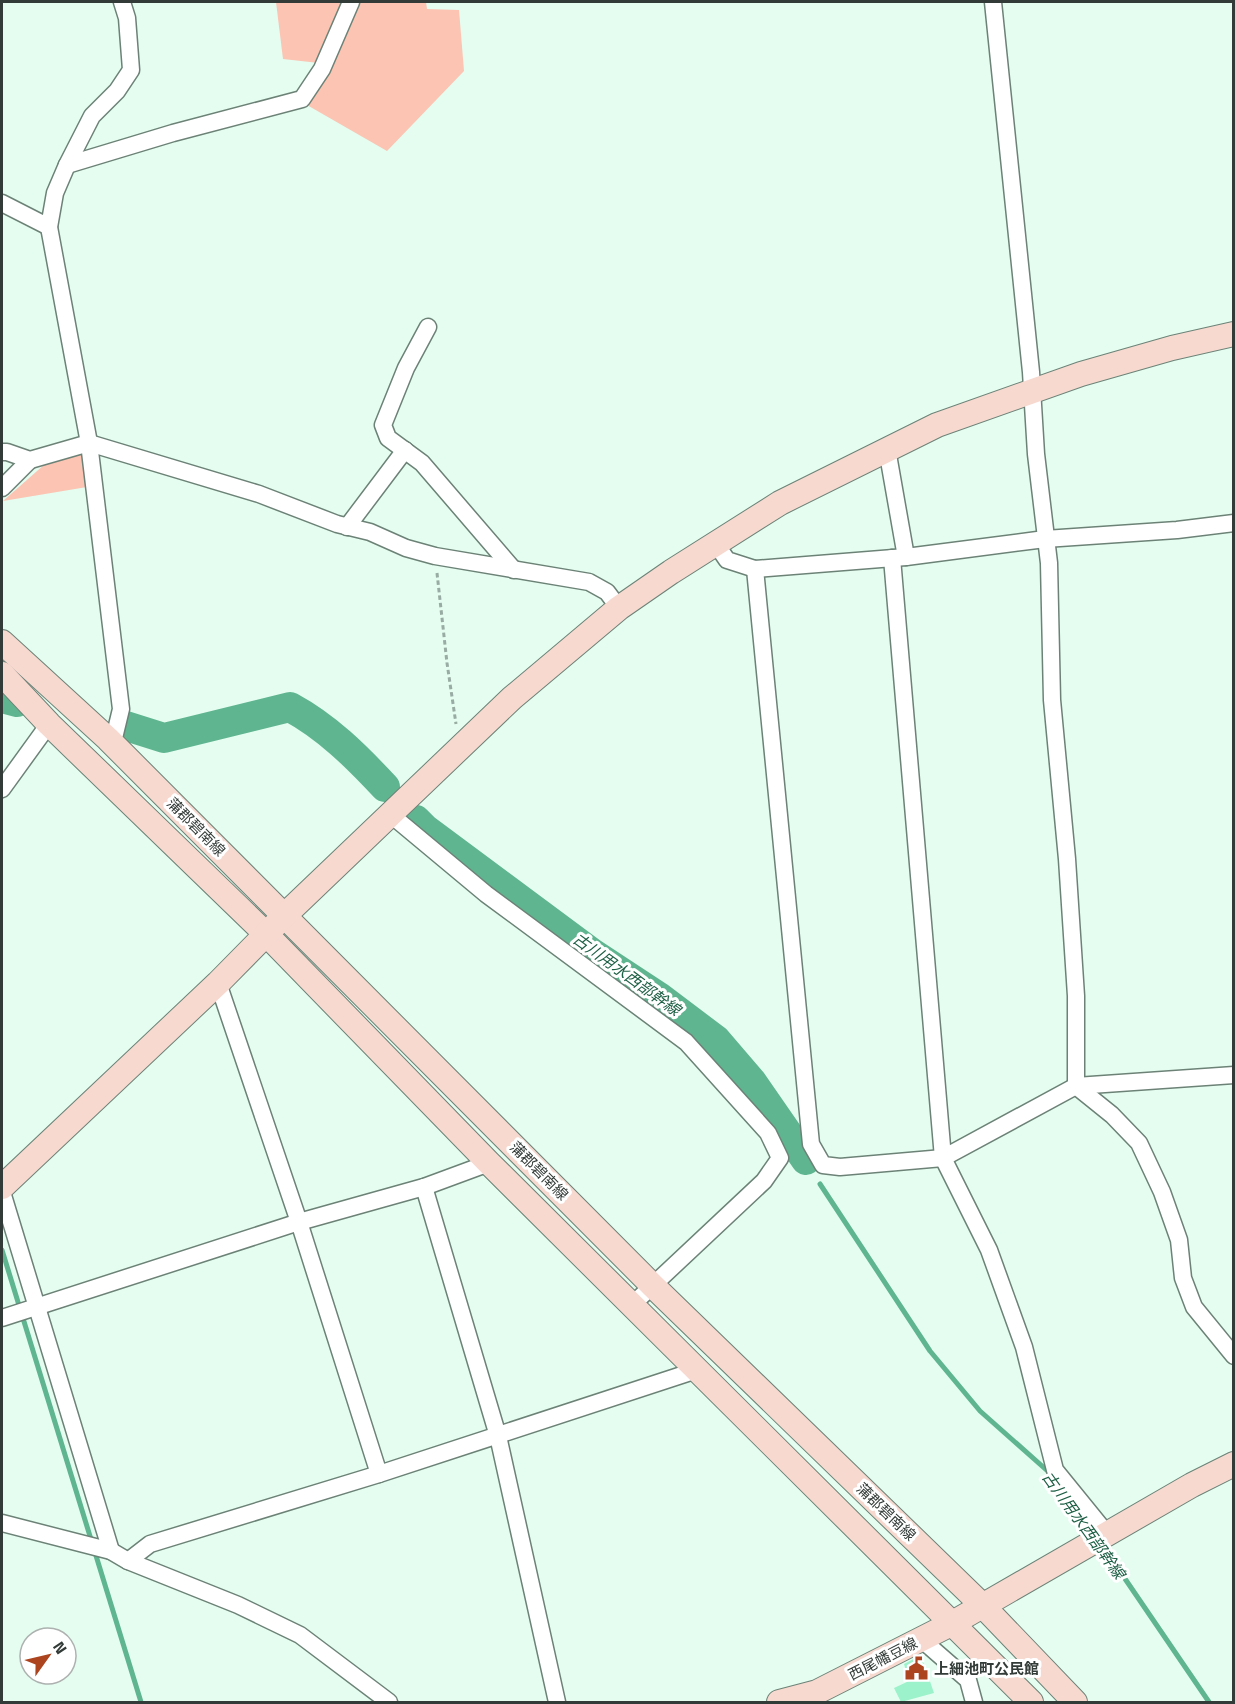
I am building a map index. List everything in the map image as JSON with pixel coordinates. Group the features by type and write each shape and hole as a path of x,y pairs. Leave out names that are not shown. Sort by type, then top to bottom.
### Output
{"main road":[{"path":"2,1187 218,983 285,915 512,698 620,608 670,572 780,503 937,425 1081,374 1172,348 1233,334"},
{"name":"蒲郡碧南線","path":"2,642 108,739 653,1286 983,1606 1076,1702"},
{"name":"蒲郡碧南線","path":"2,674 49,724 266,934 489,1163 1031,1702"},
{"name":"西尾幡豆線","path":"779,1702 817,1692 951,1624 1191,1485 1233,1464"}],"street":[{"path":"108,739 115,734 121,709 89,442 49,227 56,193 67,165 92,116 117,91 131,70 127,18 122,2"},
{"path":"67,165 173,133 302,99 322,69 351,2"},
{"path":"993,2 1049,563 1052,700 1068,859 1076,996 1076,1086"},
{"path":"2,203 49,227"},
{"path":"428,327 406,368 384,425 388,438 422,463 514,570"},
{"path":"2,488 30,460 89,442 259,494 347,527 370,532 406,548 435,556 589,582 607,592 620,608"},
{"path":"887,449 898,558 943,1158 988,1251 1024,1347 1055,1470 1106,1534"},
{"path":"347,527 405,450"},
{"path":"2,452 30,460"},
{"path":"717,544 727,560 756,569 898,558 1046,539 1177,530 1233,523"},
{"path":"756,569 811,1144 823,1165 840,1167 943,1158 1076,1086 1233,1075"},
{"path":"2,789 49,724"},
{"path":"390,814 486,894 686,1042 768,1132 780,1158 764,1181 633,1304"},
{"path":"218,983 299,1222 379,1474"},
{"path":"1076,1086 1112,1115 1139,1143 1162,1192 1179,1240 1183,1278 1194,1307 1233,1356"},
{"path":"20,1311 299,1222 424,1187 489,1163"},
{"path":"424,1187 498,1436 557,1702"},
{"path":"2,1192 20,1311 108,1551"},
{"path":"128,1562 150,1544 379,1474 697,1370"},
{"path":"2,1523 108,1551 128,1562 238,1605 300,1635 389,1702"},
{"path":"921,1639 968,1680 974,1702"}],"path":[{"path":"435,556 447,663 460,747"}],"shaded area":[{"path":"276,2 345,2 319,63 283,59"},
{"path":"357,2 426,2 427,9 459,10 464,71 387,151 307,105"},
{"path":"84,451 87,487 3,501 53,457"}],"building":[{"name":"上細池町公民館","path":"921,1655 934,1693 901,1702 894,1688 909,1681 904,1664"}],"waterway":[{"name":"古川用水西部幹線","path":"2,698 17,702"},
{"name":"古川用水西部幹線","path":"126,726 164,738 290,707 341,743 385,787"},
{"name":"古川用水西部幹線","path":"416,820 592,953 659,997 716,1040 752,1082 806,1160"},
{"name":"古川用水西部幹線","path":"820,1184 930,1351 980,1411 1051,1474"},
{"path":"2,1250 141,1702"},
{"name":"古川用水西部幹線","path":"1080,1513 1095,1535"},
{"name":"古川用水西部幹線","path":"1102,1545 1209,1702"}],"place":[{"name":"上細池町公民館","path":"916,1669"}]}
